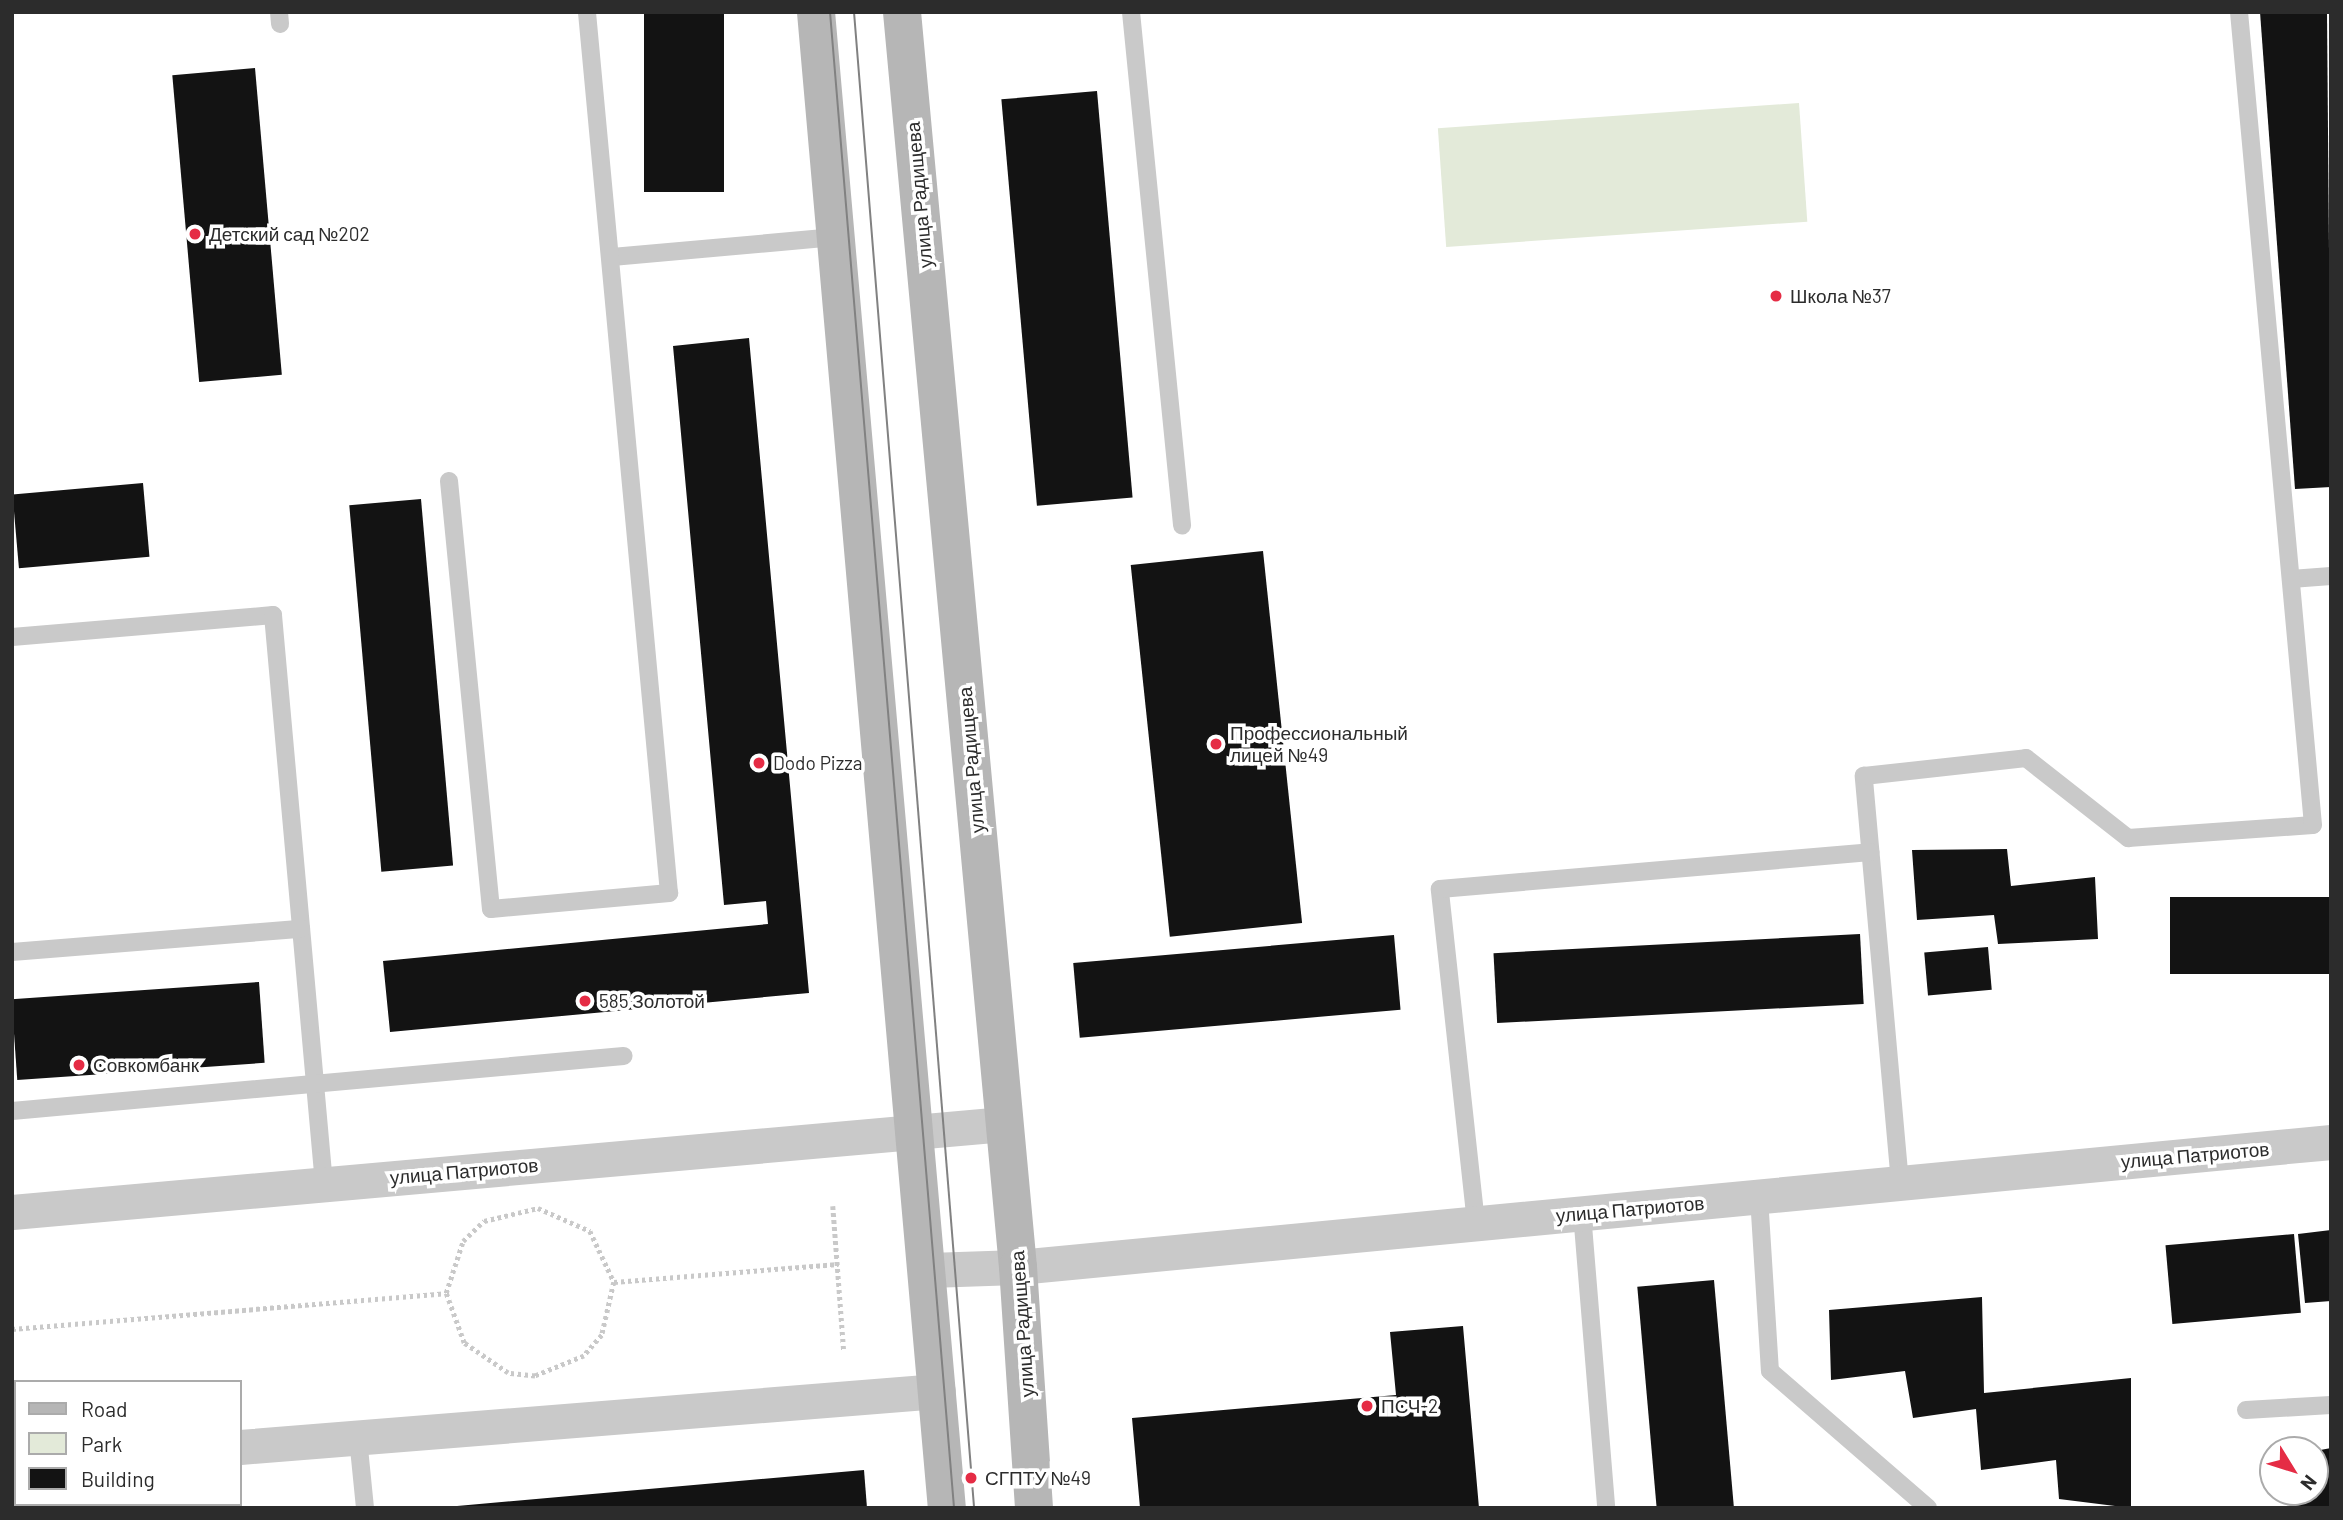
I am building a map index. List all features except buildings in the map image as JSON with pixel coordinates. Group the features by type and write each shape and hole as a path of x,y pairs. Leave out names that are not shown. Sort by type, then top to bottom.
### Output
{"street":[{"path":"816,12 929,1270 947,1508"},
{"name":"улица Радищева","path":"902,12 1018,1267 1034,1508"},
{"name":"улица Патриотов","path":"12,1212 1004,1124"},
{"name":"улица Патриотов","path":"929,1270 1018,1267 2331,1142"},
{"path":"242,1447 938,1391"}],"lane":[{"path":"449,481 491,909 669,893 612,257 587,12"},
{"path":"1131,12 1182,525"},
{"path":"1900,1183 1864,776 2026,758 2129,838 2314,825 2239,12"},
{"path":"612,257 835,237"},
{"path":"2291,579 2331,576"},
{"path":"12,637 273,615 324,1184"},
{"path":"1476,1223 1440,890 1870,852"},
{"path":"12,952 301,929"},
{"path":"12,1111 314,1081 624,1056"},
{"path":"1759,1197 1770,1371 1928,1508"},
{"path":"1582,1213 1606,1508"},
{"path":"2246,1410 2331,1405"},
{"path":"358,1437 365,1508"}],"path":[{"path":"833,1206 844,1351"},
{"path":"538,1208 590,1231 614,1282 602,1335 573,1363 535,1376 508,1373 464,1343 446,1293 463,1241 484,1221 538,1208"},
{"path":"614,1282 838,1264"},
{"path":"12,1329 446,1293"}],"green space":[{"path":"1799,103 1807,222 1446,247 1438,128"}],"tram line":[{"path":"830,12 954,1508"},
{"path":"854,12 974,1508"}],"place":[{"name":"Детский сад №202","path":"195,234"},
{"name":"Школа №37","path":"1776,296"},
{"name":"Профессиональный лицей №49","path":"1216,744"},
{"name":"Dodo Pizza","path":"759,763"},
{"name":"585 Золотой","path":"585,1001"},
{"name":"Совкомбанк","path":"79,1065"},
{"name":"ПСЧ-2","path":"1367,1406"},
{"name":"СГПТУ №49","path":"971,1478"}]}
